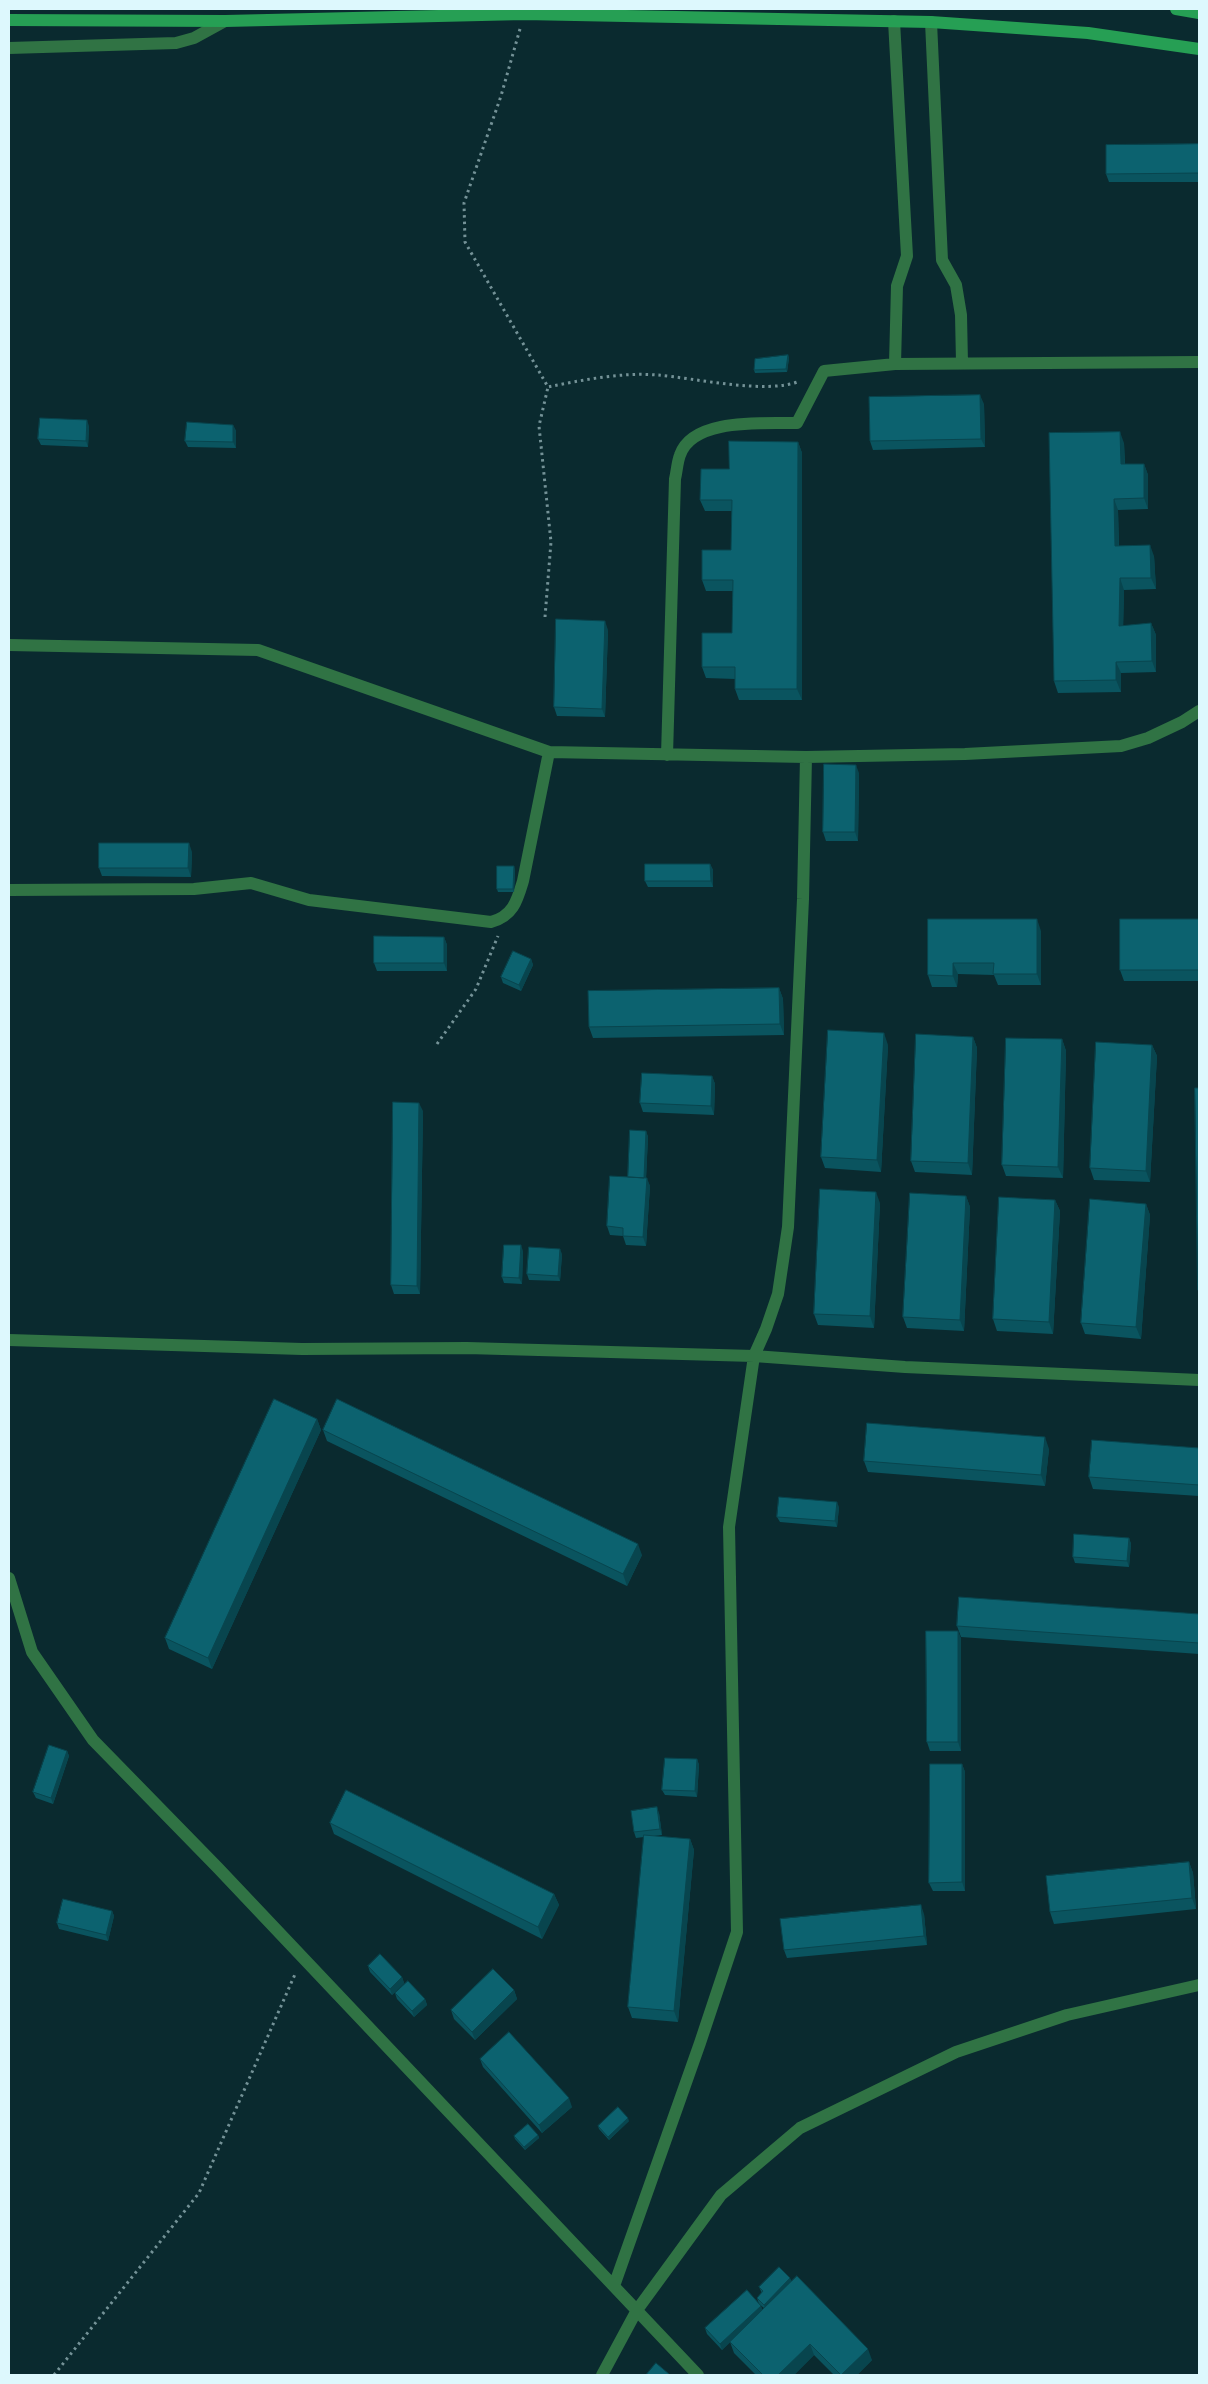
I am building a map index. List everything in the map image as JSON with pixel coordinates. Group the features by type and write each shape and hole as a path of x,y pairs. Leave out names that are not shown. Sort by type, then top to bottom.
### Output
{"main road":[{"path":"1176,9 1199,13"},
{"path":"9,20 225,21 524,14 894,21 1088,33 1199,49"}],"street":[{"path":"9,48 176,43 194,38 225,21"},
{"path":"894,21 907,256 897,286 895,364"},
{"path":"931,22 942,260 956,285 961,315 962,363"},
{"path":"667,756 675,479 680,454 689,441 703,432 726,425 797,423 824,370 895,364 1199,362"},
{"path":"9,645 258,650 549,752 806,758 965,754 1121,746 1148,738 1182,722 1199,710"},
{"path":"9,890 194,889 251,883 309,900 491,922 504,918 517,900 523,881 549,752"},
{"path":"614,2286 700,2044 737,1932 729,1527 754,1356 778,1294 788,1227 803,899 806,758"},
{"path":"9,1340 302,1349 466,1348 754,1356 905,1367 1199,1380"},
{"path":"9,1578 32,1652 93,1740 302,1957 698,2375"},
{"path":"602,2375 637,2310 721,2195 800,2128 956,2052 1067,2015 1199,1985"}],"path":[{"path":"524,14 501,96 464,202 465,242 548,386 539,426 551,542 545,617"},
{"path":"548,386 582,380 655,375 747,385 788,386 824,370"},
{"path":"437,1044 476,989 504,918"},
{"path":"54,2375 199,2193 302,1957"}],"building":[{"path":"1199,144 1199,173 1106,174 1106,145"},
{"path":"788,355 786,369 754,370 755,359"},
{"path":"980,395 981,439 870,441 869,397"},
{"path":"40,418 87,420 86,441 38,439"},
{"path":"187,422 233,425 233,442 185,441"},
{"path":"1120,432 1121,464 1144,464 1144,498 1114,499 1115,546 1150,545 1151,578 1120,578 1119,626 1151,623 1152,661 1116,662 1116,680 1054,681 1049,433"},
{"path":"729,441 798,442 797,689 735,689 735,667 702,667 702,633 732,633 733,580 702,580 702,550 731,550 732,500 700,500 701,469 729,469"},
{"path":"556,619 605,621 602,709 554,707"},
{"path":"824,764 856,765 855,832 823,832"},
{"path":"99,843 189,843 188,868 99,868"},
{"path":"645,864 710,864 711,881 645,881"},
{"path":"497,866 514,866 513,889 497,889"},
{"path":"928,919 1037,919 1037,974 993,974 994,963 953,963 953,976 928,975"},
{"path":"1120,919 1199,919 1199,970 1120,970"},
{"path":"374,936 444,937 444,963 374,963"},
{"path":"513,951 531,959 519,985 501,977"},
{"path":"779,988 780,1024 589,1027 588,991"},
{"path":"828,1030 884,1033 877,1160 821,1157"},
{"path":"916,1034 973,1037 968,1163 911,1161"},
{"path":"1006,1038 1062,1039 1058,1167 1002,1165"},
{"path":"1096,1042 1152,1045 1146,1171 1090,1168"},
{"path":"642,1073 712,1076 711,1106 640,1103"},
{"path":"1195,1088 1199,1088 1199,1290 1198,1290"},
{"path":"393,1102 419,1103 417,1286 391,1285"},
{"path":"630,1130 646,1131 644,1178 628,1177"},
{"path":"610,1176 647,1178 643,1237 623,1236 623,1228 607,1226"},
{"path":"820,1189 876,1192 870,1316 814,1314"},
{"path":"910,1193 966,1196 960,1320 903,1317"},
{"path":"999,1197 1055,1200 1049,1322 993,1319"},
{"path":"1090,1199 1146,1204 1136,1327 1081,1323"},
{"path":"504,1245 521,1245 519,1278 502,1277"},
{"path":"529,1247 560,1249 558,1276 527,1274"},
{"path":"274,1399 317,1419 208,1658 165,1638"},
{"path":"337,1399 638,1544 623,1574 323,1430"},
{"path":"867,1423 1045,1437 1041,1475 864,1461"},
{"path":"1092,1440 1199,1448 1199,1485 1089,1477"},
{"path":"779,1497 837,1502 835,1521 777,1517"},
{"path":"1074,1534 1129,1538 1127,1561 1073,1557"},
{"path":"959,1597 1199,1614 1199,1643 957,1626"},
{"path":"926,1631 958,1631 958,1742 927,1742"},
{"path":"49,1745 67,1751 51,1798 33,1792"},
{"path":"665,1758 697,1759 695,1791 662,1790"},
{"path":"930,1764 962,1764 962,1882 929,1883"},
{"path":"346,1790 554,1894 538,1927 330,1823"},
{"path":"657,1807 660,1829 634,1832 631,1811"},
{"path":"644,1835 690,1839 674,2011 628,2007"},
{"path":"1189,1862 1192,1898 1050,1912 1046,1876"},
{"path":"63,1899 112,1911 106,1935 57,1923"},
{"path":"921,1905 924,1936 784,1950 780,1919"},
{"path":"380,1954 402,1977 390,1989 368,1966"},
{"path":"493,1969 514,1990 472,2032 451,2010"},
{"path":"408,1981 425,1999 412,2011 395,1993"},
{"path":"509,2032 569,2098 539,2125 480,2059"},
{"path":"618,2107 628,2118 608,2137 598,2126"},
{"path":"528,2124 538,2135 524,2147 514,2136"},
{"path":"779,2267 790,2278 764,2305 757,2298 763,2291 759,2287"},
{"path":"797,2276 868,2349 841,2375 810,2344 778,2375 763,2375 730,2342"},
{"path":"747,2290 761,2306 720,2344 705,2328"},
{"path":"656,2363 669,2374 646,2375"}]}
